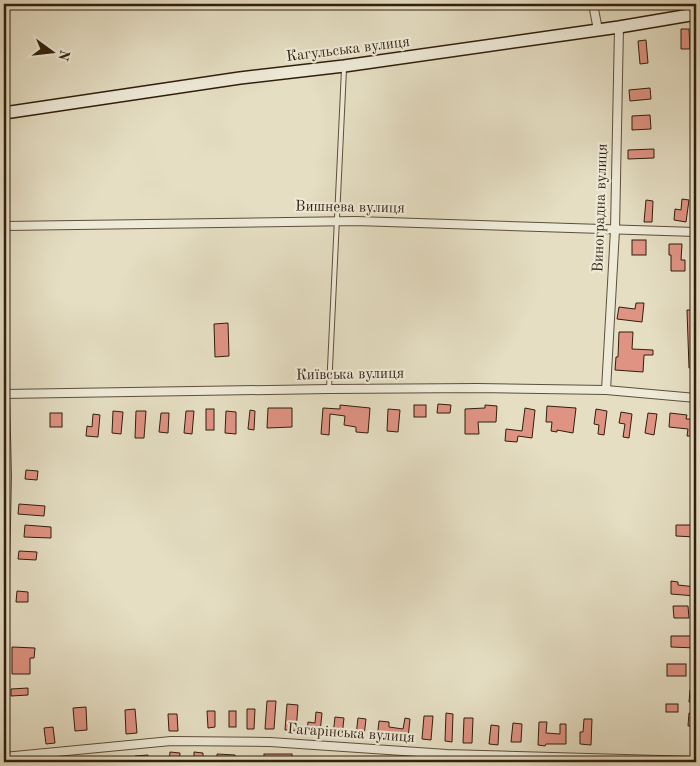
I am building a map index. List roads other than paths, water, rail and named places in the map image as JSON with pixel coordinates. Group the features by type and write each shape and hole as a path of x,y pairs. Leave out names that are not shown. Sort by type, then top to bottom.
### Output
{"street":[{"path":"593,4 598,30"},
{"name":"Кагульська вулиця","path":"4,113 240,78 344,66 619,27 696,14"},
{"name":"Виноградна вулиця","path":"606,390 615,230 619,27"},
{"name":"Вишнева вулиця","path":"4,226 338,221 696,232"},
{"name":"Київська вулиця","path":"4,394 477,388 606,390 696,398"},
{"path":"4,394 7,476 4,621"},
{"path":"4,734 5,759"},
{"name":"Гагарінська вулиця","path":"5,759 171,741 270,742 447,754 696,761"}],"lane":[{"path":"329,389 344,66"}]}
